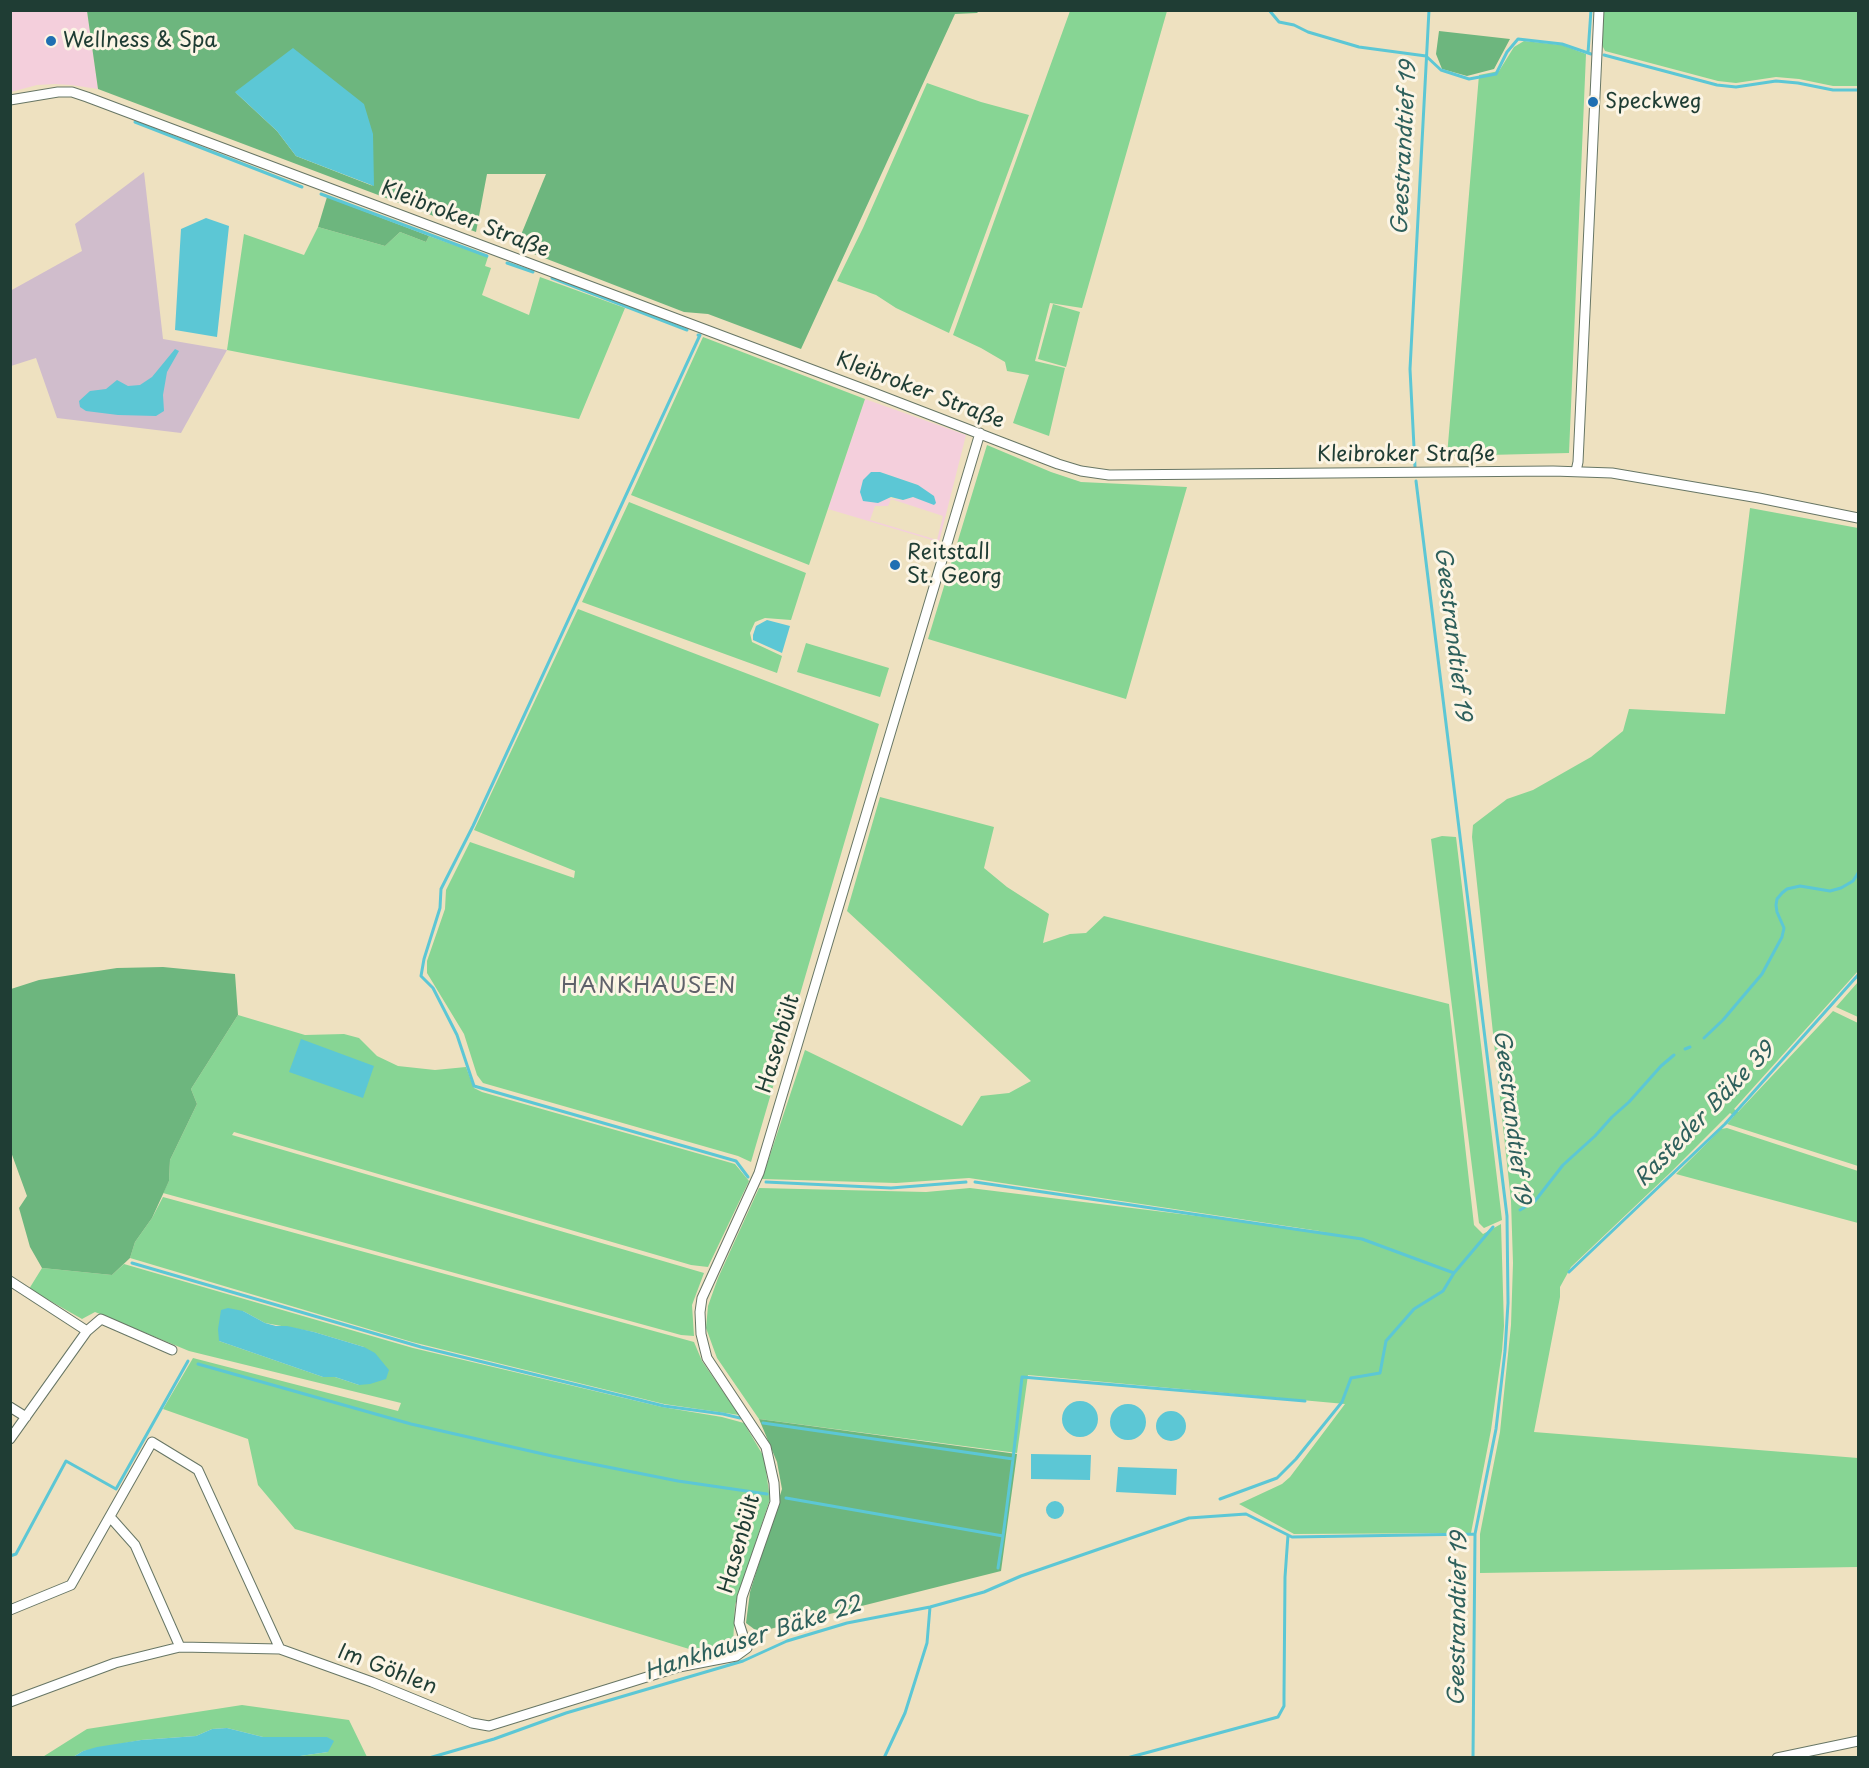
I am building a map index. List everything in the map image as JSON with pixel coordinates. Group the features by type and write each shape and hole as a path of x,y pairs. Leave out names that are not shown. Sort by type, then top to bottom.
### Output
{"street":[{"path":"1576,471 1599,10"},
{"name":"Kleibroker Straße","path":"10,100 58,92 72,92 93,99 1081,471 1109,475 1576,471 1612,473 1858,518"},
{"name":"Hasenbült","path":"747,1648 739,1623 742,1597 775,1502 774,1483 766,1447 707,1358 701,1334 702,1298 759,1173 980,434"},
{"path":"10,1281 87,1331"},
{"path":"10,1439 87,1331 101,1319 172,1350"},
{"path":"10,1407 26,1417"},
{"path":"10,1610 71,1585 152,1442 198,1470 280,1649"},
{"path":"111,1518 135,1545 180,1647"},
{"name":"Im Göhlen","path":"10,1702 115,1663 180,1647 280,1649 372,1682 472,1723 489,1726 679,1667 736,1656 747,1648"},
{"path":"1777,1758 1858,1741"}],"shaded area":[{"path":"11,11 87,11 98,89 55,84 37,85 11,92"},
{"path":"144,172 163,339 227,350 181,433 57,418 36,358 11,366 10,291 82,251 75,224"},
{"path":"865,399 966,435 939,542 828,509","holes":["880,472 918,485 922,499 885,498","891,499 943,516 937,540 870,520 875,506 888,506"]}],"green space":[{"path":"87,11 979,11 955,14 801,349 708,314 684,312 516,247 546,174 487,174 476,232 98,89","holes":["235,92 373,186 296,156 277,131"]},
{"path":"1070,11 1167,11 1082,308 1050,303 1035,361 1065,368 1049,436 1013,423 1029,375 1007,371 1005,362 953,335"},
{"path":"1603,11 1858,11 1858,86 1833,86 1776,77 1736,83 1718,81 1605,51 1601,43"},
{"path":"1439,31 1510,39 1494,69 1467,76 1442,69 1436,54"},
{"path":"1524,41 1562,45 1586,54 1569,453 1447,456 1479,75 1499,71 1514,47"},
{"path":"927,83 981,102 1029,115 949,333 896,308 876,295 837,281"},
{"path":"327,197 429,236 426,242 400,232 385,246 318,227"},
{"path":"318,227 385,246 400,232 426,242 429,236 488,257 485,266 491,268 482,295 529,315 540,277 625,308 579,419 227,350 244,234 304,255"},
{"path":"1053,304 1080,312 1066,367 1038,359"},
{"path":"703,337 865,399 809,565 631,495"},
{"path":"987,445 1081,482 1187,487 1126,699 928,639"},
{"path":"629,502 806,573 791,620 765,618 755,622 750,633 752,642 782,656 777,673 582,602"},
{"path":"1750,508 1858,528 1858,971 1734,1109 1738,1112 1833,1011 1858,1023 1858,1166 1727,1124 1734,1116 1730,1113 1571,1267 1560,1287 1534,1432 1858,1458 1858,1567 1480,1573 1480,1534 1500,1432 1511,1325 1513,1263 1511,1201 1472,837 1473,825 1507,799 1533,790 1591,757 1623,731 1629,709 1725,714"},
{"path":"578,609 879,724 751,1162 738,1156 483,1083 477,1075 464,1034 427,973 427,961 445,909 446,890 470,842 574,878 575,871 474,830"},
{"path":"806,643 889,668 880,697 797,672"},
{"path":"880,797 994,827 984,868 1007,887 1049,914 1043,943 1070,934 1086,933 1104,916 1449,1004 1474,1225 1483,1234 1501,1224 1504,1326 1502,1351 1491,1430 1471,1533 1294,1534 1239,1504 1282,1484 1290,1477 1345,1404 1028,1375 1017,1453 759,1419 717,1358 706,1328 708,1306 718,1278 759,1188 926,1192 970,1188 1326,1232 969,1178 896,1183 762,1179 805,1050 962,1126 981,1096 1009,1093 1031,1081 847,911"},
{"path":"1442,836 1456,837 1502,1220 1484,1228 1479,1223 1431,839"},
{"path":"163,967 235,974 238,1015 191,1089 197,1104 170,1160 169,1181 152,1218 135,1242 130,1258 112,1275 42,1268 30,1247 19,1208 27,1196 11,1152 11,989 39,980 117,968"},
{"path":"1858,982 1858,1017 1836,1007"},
{"path":"238,1015 305,1035 344,1034 359,1038 377,1056 398,1066 435,1070 466,1067 474,1088 482,1092 735,1164 749,1181 708,1267 691,1265 234,1132 232,1135 704,1273 692,1305 694,1336 681,1335 163,1193 169,1181 170,1160 197,1104 191,1089"},
{"path":"1727,1128 1858,1171 1858,1223 1676,1174 1721,1129"},
{"path":"163,1197 694,1342 702,1361 739,1415 664,1404 412,1342 130,1258 135,1242"},
{"path":"124,1264 413,1348 662,1407 744,1423 764,1457 770,1499 735,1605 733,1645 699,1652 295,1529 258,1485 248,1439 163,1409 193,1358 398,1411 401,1403 189,1351 95,1312 82,1319 29,1289 42,1268 112,1275","holes":["243,1311 265,1323 314,1332 364,1347 359,1385 335,1377 323,1377 219,1341"]},
{"path":"759,1419 1017,1454 1001,1571 758,1632 746,1623 750,1592 782,1489 777,1462"},
{"path":"242,1705 349,1720 367,1757 293,1757 328,1752 327,1737 263,1737 227,1728 212,1729 196,1736 141,1740 83,1751 73,1757 41,1758 87,1729"}],"water":[{"path":"293,48 364,104 373,134 374,186 296,156 277,131 235,92"},
{"path":"206,218 229,226 217,337 175,330 181,229"},
{"path":"175,349 179,351 167,372 163,395 164,411 156,416 118,415 86,411 80,407 79,401 90,391 106,389 117,380 128,386 140,385 152,377"},
{"path":"871,472 880,472 918,485 934,496 936,503 934,505 913,497 903,500 891,497 878,503 863,501 860,492 863,480"},
{"path":"767,620 790,626 782,653 753,640 756,626"},
{"path":"301,1039 374,1066 363,1098 289,1072"},
{"path":"228,1308 243,1311 265,1323 314,1332 364,1347 375,1353 389,1370 386,1379 359,1385 335,1377 323,1377 219,1341 221,1310"},
{"path":"1080,1401 1093,1406 1098,1419 1093,1432 1080,1437 1067,1432 1062,1419 1067,1406"},
{"path":"1128,1404 1141,1409 1146,1422 1141,1435 1128,1440 1115,1435 1110,1422 1115,1409"},
{"path":"1171,1411 1182,1415 1186,1426 1182,1437 1171,1441 1160,1437 1156,1426 1160,1415"},
{"path":"1031,1454 1091,1455 1090,1480 1031,1479"},
{"path":"1118,1467 1177,1469 1176,1495 1116,1492"},
{"path":"1055,1501 1061,1504 1064,1510 1061,1516 1055,1519 1049,1516 1046,1510 1049,1504"},
{"path":"227,1728 263,1737 327,1737 334,1741 328,1752 293,1757 73,1757 97,1747 141,1740 196,1736 212,1729"}],"waterway":[{"path":"1269,10 1279,22 1359,47 1426,56 1441,70 1469,79 1496,74 1507,52 1518,39 1562,44 1591,54"},
{"name":"Geestrandtief 19","path":"1415,467 1410,369 1429,10"},
{"path":"1588,53 1591,10"},
{"path":"1604,55 1717,85 1736,87 1776,81 1833,90 1858,90"},
{"path":"135,122 302,187"},
{"path":"321,194 487,256"},
{"path":"507,263 533,272"},
{"path":"552,278 687,330"},
{"path":"698,335 700,335 473,826 441,889 440,908 421,976 433,988 457,1035 474,1086 736,1161 748,1177"},
{"name":"Geestrandtief 19","path":"1416,481 1507,1216 1508,1303 1505,1351 1496,1429 1475,1534 1473,1758"},
{"path":"1704,1038 1723,1020 1762,974 1782,937 1784,928 1776,905 1782,893 1787,889 1800,886 1830,891 1853,881 1858,873"},
{"name":"Rasteder Bäke 39","path":"1569,1272 1725,1124 1858,975"},
{"path":"1685,1049 1690,1047"},
{"path":"1520,1210 1535,1201 1563,1165 1595,1136 1674,1055"},
{"path":"766,1182 891,1188 966,1182"},
{"path":"975,1182 1362,1239 1454,1273"},
{"name":"Hankhauser Bäke 22","path":"1220,1499 1277,1478 1296,1459 1342,1402 1351,1378 1380,1373 1386,1341 1414,1309 1443,1291 1454,1273 1493,1227"},
{"path":"132,1263 421,1347 664,1406 740,1418"},
{"path":"10,1556 16,1554 66,1461 116,1489 188,1361"},
{"path":"198,1364 411,1424 552,1456 678,1481 767,1494"},
{"path":"1013,1459 1022,1377 1305,1401"},
{"path":"763,1423 1013,1459 1003,1536"},
{"path":"786,1498 1003,1536 998,1568"},
{"name":"Hankhauser Bäke 22","path":"429,1758 494,1739 566,1713 743,1661 787,1641 847,1623 930,1607 984,1592 1021,1576 1189,1518 1246,1514 1292,1537 1475,1534"},
{"path":"1127,1758 1278,1717 1284,1706 1285,1577 1288,1535"},
{"path":"884,1758 905,1713 927,1643 930,1607"}],"place":[{"name":"Wellness & Spa","path":"51,41"},
{"name":"Speckweg","path":"1593,102"},
{"name":"Reitstall St. Georg","path":"895,565"}],"district":[{"name":"HANKHAUSEN","path":"649,987"}]}
